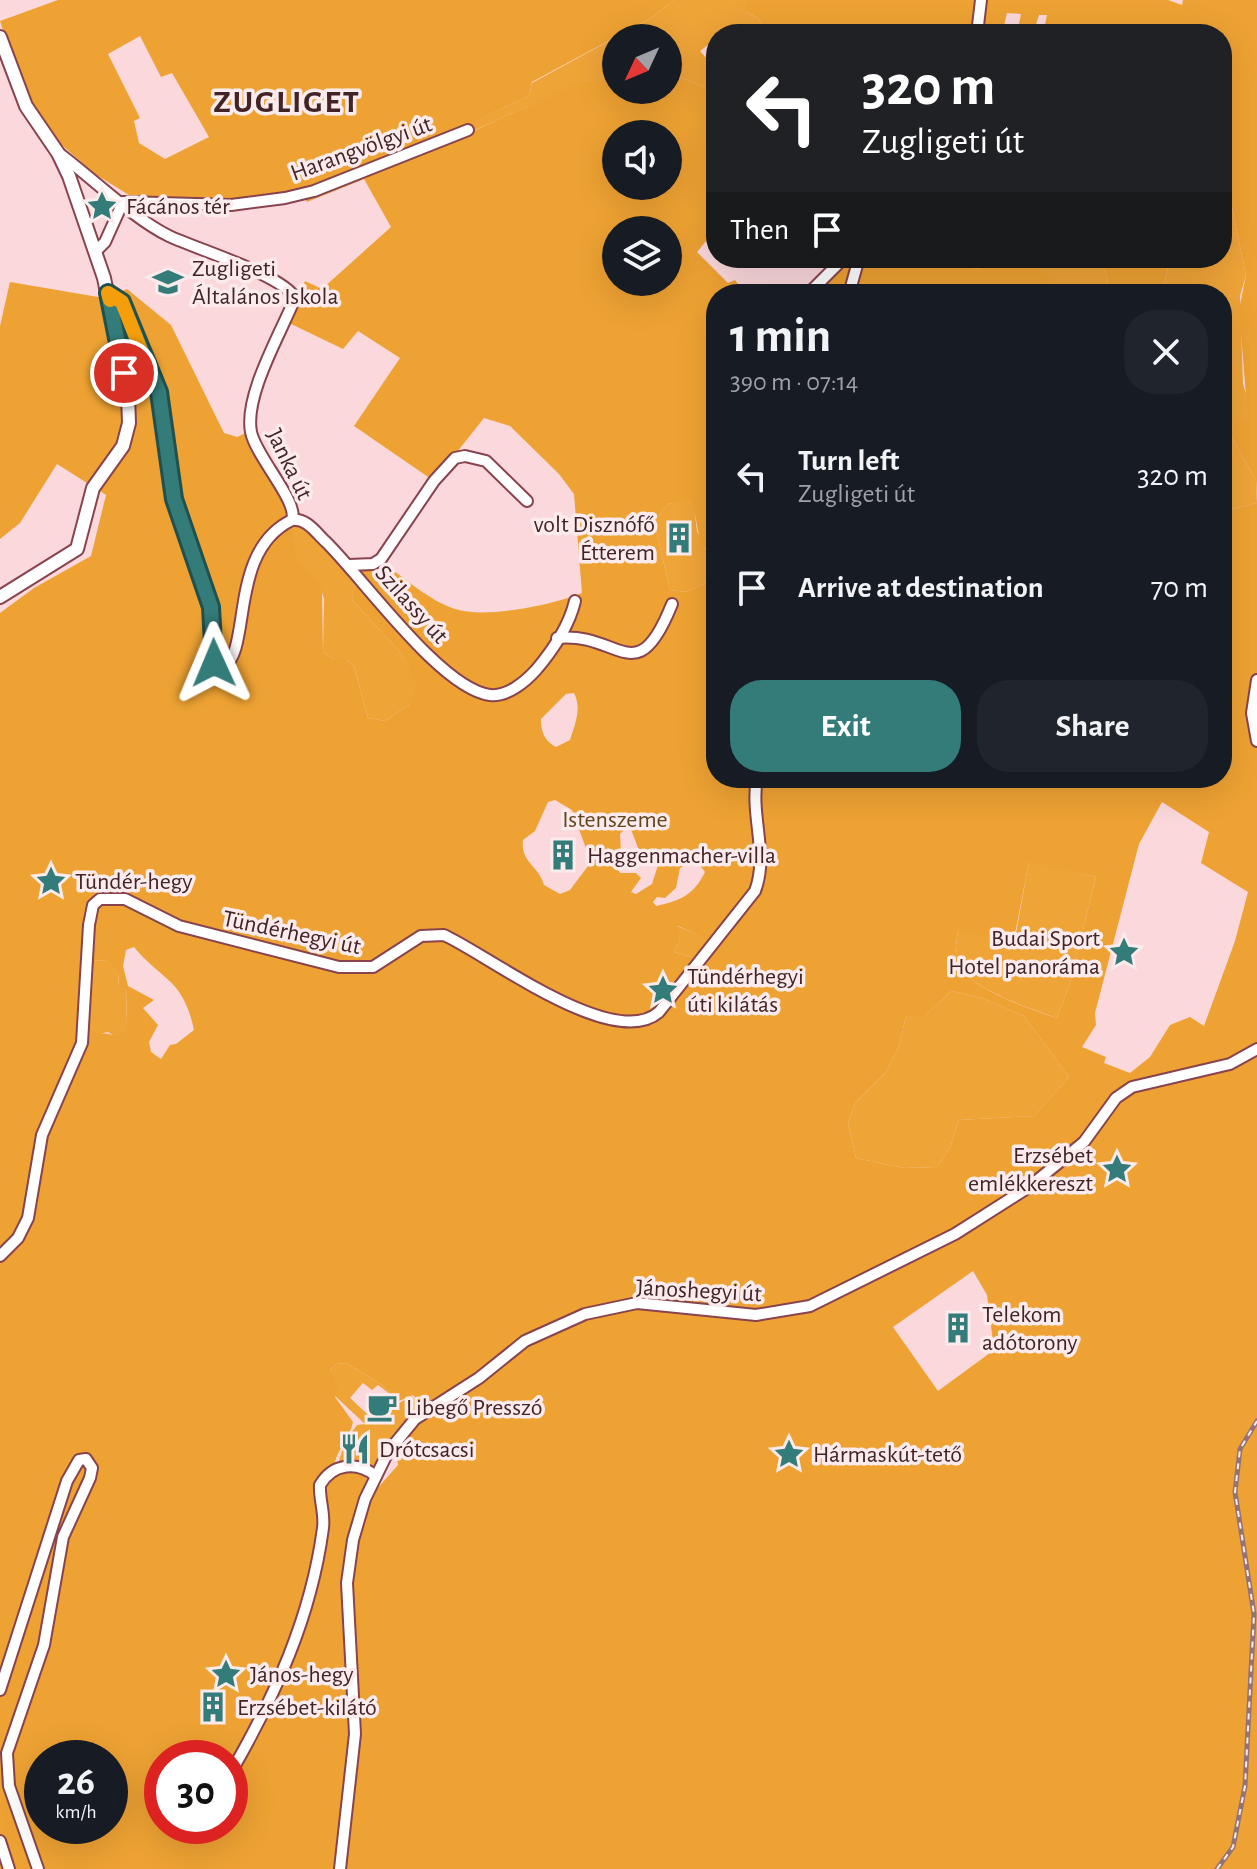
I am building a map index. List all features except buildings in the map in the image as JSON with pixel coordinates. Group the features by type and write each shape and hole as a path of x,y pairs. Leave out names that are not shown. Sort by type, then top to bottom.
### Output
{"street":[{"path":"978,24 981,0"},
{"path":"0,37 32,117 58,153 95,252 108,293 128,396 129,423 123,446 93,488 77,549 0,597"},
{"name":"Harangvölgyi út","path":"123,202 231,205 285,198 314,191 468,130"},
{"path":"58,153 123,202 105,242 95,252"},
{"name":"Janka út","path":"123,202 165,234 268,277 288,289 295,298 260,384 251,411 250,428 254,443 293,507 292,520"},
{"path":"818,284 834,268"},
{"path":"108,293 122,302 159,392 169,477 185,536 211,607 213,657 217,666 224,667 233,660 243,599 260,547 275,530 292,520"},
{"name":"Szilassy út","path":"349,565 373,564 381,559 429,488 455,458 465,456 486,461 527,501"},
{"name":"Szilassy út","path":"292,520 305,522 349,565 416,644 473,690 500,695 528,678 571,619 575,601"},
{"path":"557,638 577,636 618,651 636,653 652,646 672,604"},
{"path":"1257,680 1252,713 1257,741"},
{"name":"Tündérhegyi út","path":"0,1256 18,1238 28,1218 42,1135 82,1043 89,925 97,901 109,897 125,899 179,926 355,968 373,967 421,936 444,935 570,1005 603,1016 640,1022 650,1020 659,1012 755,891 762,873 756,819 757,788"},
{"name":"Jánoshegyi út","path":"340,1869 355,1734 348,1571 357,1522 376,1476 399,1435 415,1419 541,1332 585,1314 637,1303 756,1315 810,1306 955,1234 1029,1187 1084,1142 1116,1098 1132,1087 1230,1064 1257,1049"},
{"path":"0,1690 67,1481 79,1460 86,1459 92,1468 90,1478 63,1537 44,1645 7,1753 9,1786 38,1869"},
{"path":"248,1743 270,1705 299,1634 323,1528 320,1485 332,1472 352,1466 364,1468 376,1476"},
{"path":"0,1841 9,1869"}],"shaded area":[{"path":"674,0 746,0 746,12 759,19 761,24 706,24 706,46 700,51 706,58 706,88 682,79 682,24 640,24"},
{"path":"602,45 602,80 576,85 466,134 463,126 529,96 532,83"},
{"path":"1232,207 1246,275 1240,296 1243,384 1256,426 1232,430 1232,284 1164,284 1168,268 1232,268"},
{"path":"1029,268 1103,268 1108,279 1107,284 1049,284"},
{"path":"1232,438 1256,480 1257,503 1232,509"},
{"path":"693,498 697,531 706,550 706,583 686,592 670,590 654,521 668,504"},
{"path":"292,518 307,527 356,578 352,600 402,654 418,684 409,705 385,721 368,718 354,667 347,660 334,660 323,652 324,599 321,589 294,557"},
{"path":"1029,861 1096,877 1070,983 1057,1018 987,989 954,962 958,929 1016,933"},
{"path":"677,926 704,937 707,946 695,958 674,952 680,939"},
{"path":"88,960 110,961 118,973 119,988 127,988 126,1026 117,1038 108,1032 95,1035 84,1031"},
{"path":"951,991 982,998 1024,1016 1069,1077 1034,1116 959,1120 950,1148 937,1167 904,1168 856,1158 848,1123 855,1103 886,1072 899,1046 906,1016 925,1016"},
{"path":"346,1363 381,1384 399,1401 378,1385 372,1390 363,1383 350,1398 378,1424 399,1403 412,1396 423,1408 403,1423 375,1467 339,1461 345,1441 357,1425 365,1424 335,1396 330,1370 336,1364"}],"green space":[{"name":"Istenszeme","path":"58,0 674,0 640,24 602,24 602,44 532,82 529,96 464,126 467,134 576,84 602,80 602,104 682,104 682,79 706,88 706,241 697,252 706,261 706,268 713,268 728,283 735,280 738,284 706,284 706,549 701,546 692,499 668,504 654,521 670,590 686,592 706,583 706,788 1232,788 1232,509 1257,503 1257,1869 0,1869 0,613 34,588 91,556 106,495 57,464 20,523 0,539 0,326 10,282 104,298 127,289 171,325 224,433 237,437 250,431 292,518 295,557 322,589 323,652 334,660 347,660 354,667 368,718 385,721 409,705 417,684 402,654 352,600 357,568 370,568 372,572 379,569 378,565 382,562 436,600 468,612 519,609 582,593 574,494 559,474 510,426 484,418 434,481 354,426 400,358 358,331 343,349 289,323 305,281 322,289 391,227 364,179 307,202 300,191 251,200 137,200 95,174 48,133 16,71 0,21","holes":["140,36 161,77 172,73 209,137 165,159 139,143 134,121 140,118 108,54","574,693 578,710 576,722 570,740 556,747 546,739 541,719 566,694","555,800 572,810 591,862 570,890 560,894 544,885 524,854 523,847 523,840 535,831 548,802","1162,802 1209,832 1201,863 1248,892 1235,941 1204,1026 1190,1017 1170,1025 1150,1057 1130,1073 1104,1063 1106,1057 1082,1047 1096,1025 1095,1013 1139,844","629,824 641,856 654,855 659,862 652,884 636,894 631,892 641,878 636,873 620,873 615,863 621,853 620,834","695,859 705,872 685,896 656,906 653,902 657,897 665,898 676,888 680,868","1029,862 1096,877 1070,983 1057,1018 987,989 954,962 958,929 1013,944","678,926 703,937 707,946 695,958 674,952 680,939","134,947 171,982 189,1013 194,1030 170,1045 161,1059 151,1052 149,1042 158,1025 143,1008 154,1000 128,986 123,966 126,950","88,960 109,961 118,973 119,988 127,989 126,1026 117,1037 84,1031","951,991 982,998 1024,1016 1069,1077 1034,1116 959,1120 950,1148 937,1167 904,1168 856,1158 848,1123 855,1103 886,1072 899,1046 906,1016 925,1016","973,1271 987,1295 994,1350 938,1391 893,1327","346,1363 381,1384 399,1401 413,1395 430,1412 406,1436 399,1449 398,1465 375,1491 368,1487 368,1480 362,1474 342,1471 335,1462 353,1422 335,1397 338,1390 330,1370 336,1364"]},
{"path":"746,0 1168,0 1182,5 1183,0 1257,0 1257,498 1256,480 1232,438 1232,427 1248,419 1239,310 1246,275 1232,207 1232,24 1045,24 1047,15 1039,15 1036,24 1019,24 1021,14 1007,13 1004,24 761,24 759,19 746,12"},
{"path":"827,268 1035,268 1055,284 812,284"},
{"path":"1103,268 1168,268 1164,284 1107,284"}],"railway":[{"path":"1217,1869 1233,1847 1245,1786 1254,1614 1235,1492 1240,1449 1257,1421"}],"slow traffic":[{"path":"110,300 108,293 122,302 126,319 148,368"}],"place":[{"name":"Fácános tér","path":"102,206"},
{"name":"Zugligeti Általános Iskola","path":"168,282"},
{"name":"volt Disznófő Étterem","path":"679,538"},
{"name":"Haggenmacher-villa","path":"563,855"},
{"name":"Tündér-hegy","path":"51,881"},
{"name":"Budai Sport Hotel panoráma","path":"1124,952"},
{"name":"Tündérhegyi úti kilátás","path":"663,990"},
{"name":"Erzsébet emlékkereszt","path":"1117,1169"},
{"name":"Telekom adótorony","path":"958,1328"},
{"name":"Libegő Presszó","path":"382,1407"},
{"name":"Drótcsacsi","path":"355,1449"},
{"name":"Hármaskút-tető","path":"789,1454"},
{"name":"János-hegy","path":"226,1674"},
{"name":"Erzsébet-kilátó","path":"213,1707"}],"district":[{"name":"ZUGLIGET","path":"287,101"}],"route":[{"path":"124,373 108,293 122,302 136,344 159,392 174,499 211,607 214,663"}]}
